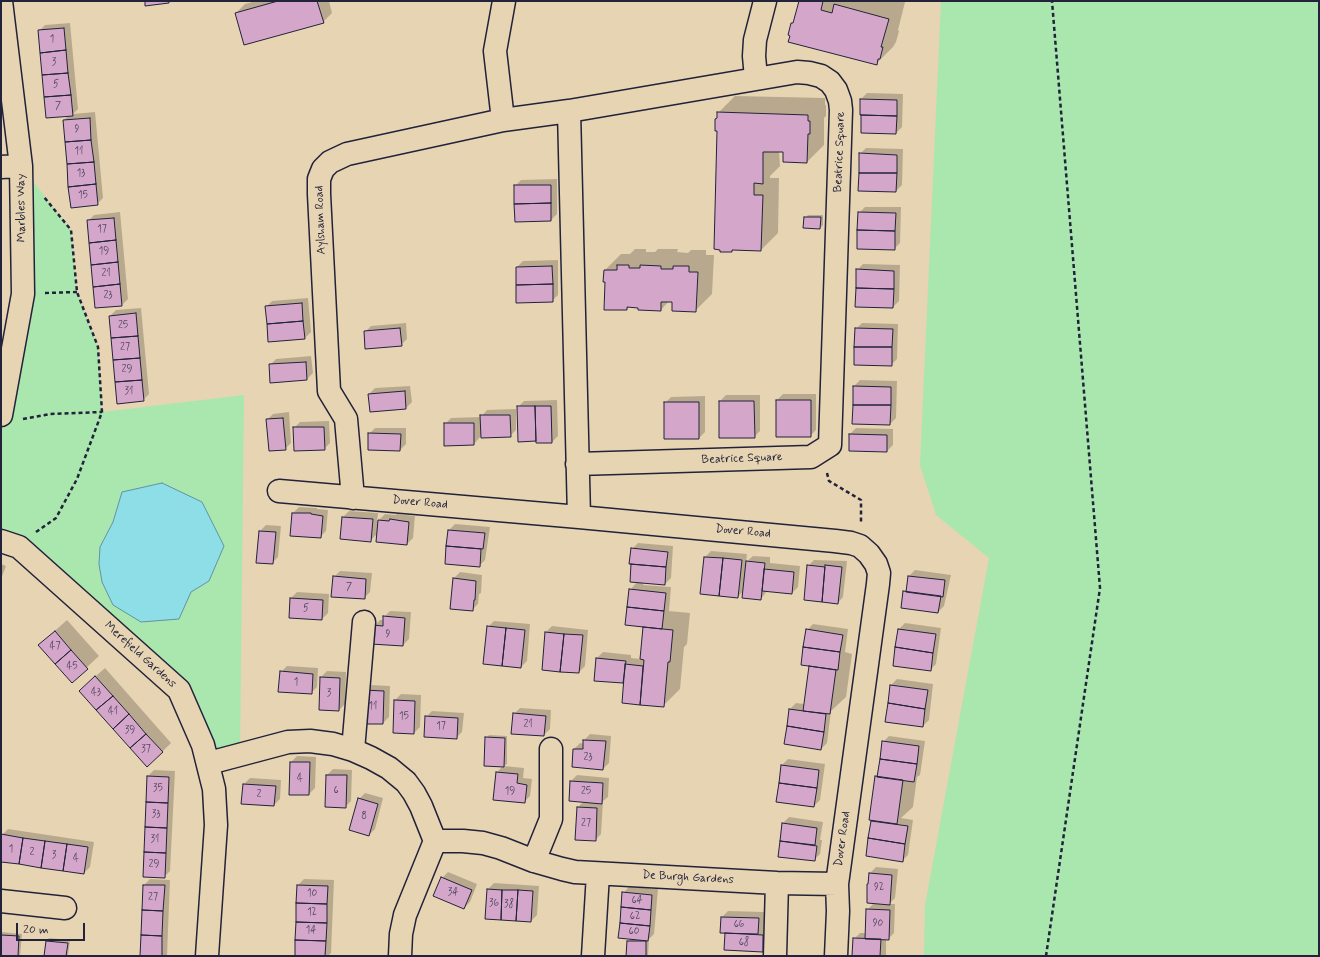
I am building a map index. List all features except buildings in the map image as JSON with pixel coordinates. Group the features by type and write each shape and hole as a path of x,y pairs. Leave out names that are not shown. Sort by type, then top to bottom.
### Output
{"street":[{"name":"Marbles Way","path":"1,1 11,167 23,294 1,415"},
{"path":"503,120 495,51 504,1"},
{"path":"756,78 754,56 755,40 765,1"},
{"name":"Beatrice Square","path":"569,111 797,72 809,72 821,76 830,82 836,90 840,100 841,110 830,445 811,457 577,464"},
{"path":"569,111 578,517"},
{"name":"Aylsham Road","path":"354,498 346,419 328,391 319,194 319,179 323,169 330,162 347,154 503,120 569,111"},
{"name":"Dover Road","path":"279,491 835,541 860,546 869,554 876,564 879,573 837,884"},
{"name":"Merefield Gardens","path":"10,544 179,690 204,745 214,789 216,825 207,956"},
{"path":"353,750 364,622"},
{"path":"209,763 288,742 310,741 333,744 353,750 389,768 406,782 421,806 434,841 405,915 401,934 400,956"},
{"path":"534,861 551,819 551,749"},
{"name":"De Burgh Gardens","path":"434,841 483,843 562,869 598,874 777,883 837,884"},
{"path":"593,956 598,874"},
{"path":"775,956 777,883"},
{"path":"836,956 838,911 837,884"},
{"path":"1,901 65,908"}],"path":[{"path":"1046,956 1100,588 1052,1"},
{"path":"10,544 30,536 56,518 77,479 102,412 98,347 77,292 70,230 44,195"},
{"path":"23,294 77,292"},
{"path":"22,419 50,414 102,412"},
{"path":"824,448 829,481 861,500 860,546"}],"green space":[{"path":"941,1 1319,1 1319,956 924,956 925,905 989,558 936,515 920,465"},
{"path":"21,166 71,230 77,292 98,347 102,412 244,395 240,755 209,763 179,690 1,541 1,415 23,294"}],"water":[{"path":"162,483 202,502 224,546 209,581 191,592 179,619 141,622 113,605 102,582 99,564 100,547 113,522 122,492"}]}
